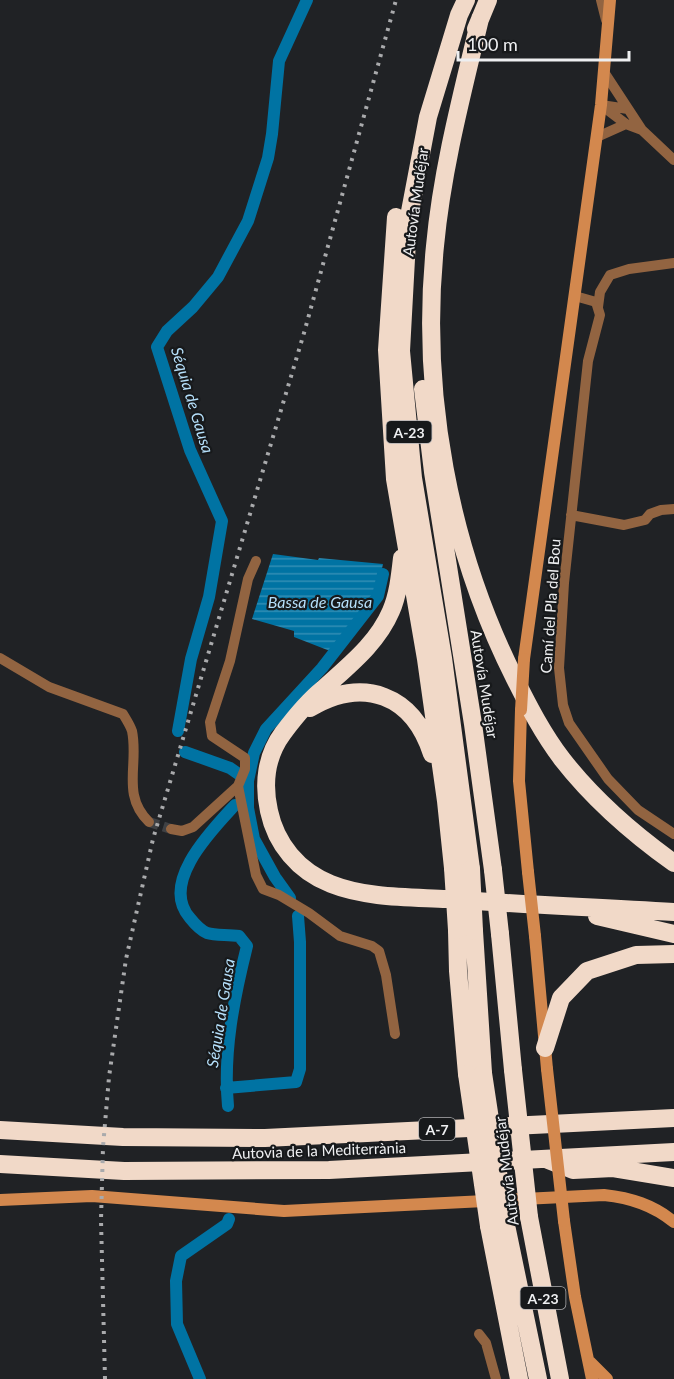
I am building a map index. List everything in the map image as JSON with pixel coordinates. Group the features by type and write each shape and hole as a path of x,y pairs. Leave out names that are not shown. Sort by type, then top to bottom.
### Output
{"highway":[{"path":"457,0 417,114 395,222 387,350 395,479 446,801 462,868"},
{"name":"Autovía Mudéjar","path":"466,0 459,15 428,117 408,222 401,351 413,478 443,658 462,868 475,1074 498,1225 538,1379"},
{"name":"Autovía Mudéjar","path":"488,0 458,83 443,138 435,180 425,251 422,349 427,432 472,712 493,870 529,1217 543,1300 560,1379"},
{"path":"480,19 453,135 438,218 434,260 433,370 442,445 452,500 467,558 489,622 502,654 532,713 574,774 601,804 652,848 674,863"},
{"path":"405,535 395,599 378,635 360,656 321,690 296,717 282,735 271,755 266,795 272,822 280,842 294,860 308,872 329,883 366,892 560,907 674,912"},
{"path":"296,717 327,700 352,693 370,693 386,698 400,705 414,717 426,734 433,755 462,868"},
{"path":"560,907 674,934"},
{"path":"545,1048 561,999 587,970 636,955 674,954"},
{"path":"609,1120 674,1106"},
{"name":"Autovia de la Mediterrània","path":"0,1130 123,1137 265,1138 674,1118"},
{"name":"Autovia de la Mediterrània","path":"0,1164 124,1171 329,1170 674,1152"},
{"path":"543,1158 573,1170 613,1168 674,1178"},
{"path":"498,1225 519,1379"}],"main road":[{"path":"592,1379 575,1297 564,1221 519,781 524,659 602,105 610,0"},
{"path":"0,1200 92,1196 284,1211 604,1195 627,1198 648,1205 674,1222"},
{"path":"587,1358 607,1379"}],"street":[{"path":"601,0 607,27"},
{"path":"604,72 642,130 674,160"},
{"path":"602,105 628,108"},
{"path":"602,105 626,124 642,130"},
{"path":"597,137 626,124"},
{"name":"Camí del Pla del Bou","path":"674,264 629,269 610,275 600,292 598,307 600,315 588,361 564,583 558,668 562,705 569,723 608,778 638,810 674,834"},
{"path":"575,296 596,302 598,307"},
{"path":"571,515 624,525 645,520 650,514 661,510 674,509"},
{"path":"171,829 182,831 193,827 238,786 245,769 245,758 212,736 210,722 230,661 248,579 256,561"},
{"path":"0,658 49,687 123,714 132,730 134,802 149,822"},
{"path":"238,786 256,876 263,889 279,895 309,913 340,936 372,946 378,951 386,975 395,1034"},
{"path":"479,1334 486,1343 496,1379"}],"water":[{"name":"Bassa de Gausa","path":"273,554 318,560 319,558 383,564 376,596 330,651 294,637 294,631 252,619"}],"waterway":[{"name":"Séquia de Gausa","path":"178,731 191,659 209,597 222,521 190,450 157,347 167,331 193,307 218,277 248,221 268,158 279,61 307,0"},
{"path":"290,898 275,877 254,839 248,808 248,781 254,753 266,729 322,668 378,596 383,574"},
{"name":"Séquia de Gausa","path":"185,752 230,768 240,775"},
{"name":"Séquia de Gausa","path":"228,1106 228,1045 247,946 239,936 204,932 190,918 182,904 181,889 192,858 214,828 235,805"},
{"path":"226,1088 296,1082 300,1069 298,916"},
{"name":"Séquia de Gausa","path":"200,1379 177,1324 176,1281 181,1256 227,1224 229,1219"}],"tunnel":[{"path":"149,822 171,829"}],"railway":[{"path":"105,1379 101,1220 103,1147 109,1077 126,959 153,839 304,333 396,0"}]}
